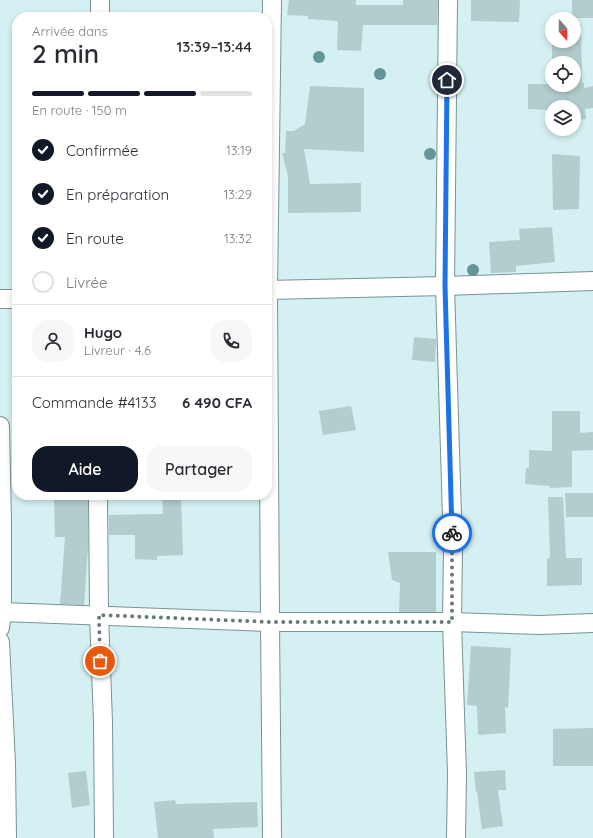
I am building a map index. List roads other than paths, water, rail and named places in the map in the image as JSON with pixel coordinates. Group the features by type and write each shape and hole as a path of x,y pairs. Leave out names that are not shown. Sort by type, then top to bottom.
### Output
{"street":[{"path":"100,0 100,12"},
{"path":"272,0 272,12"},
{"path":"448,0 445,286 453,549 452,622 457,774 456,838"},
{"path":"272,290 593,281"},
{"path":"0,299 12,298"},
{"path":"0,426 2,522 1,620 99,615 270,622 452,622 540,625 593,623"},
{"path":"98,500 104,838"},
{"path":"269,500 272,838"},
{"path":"0,642 8,838"}]}
